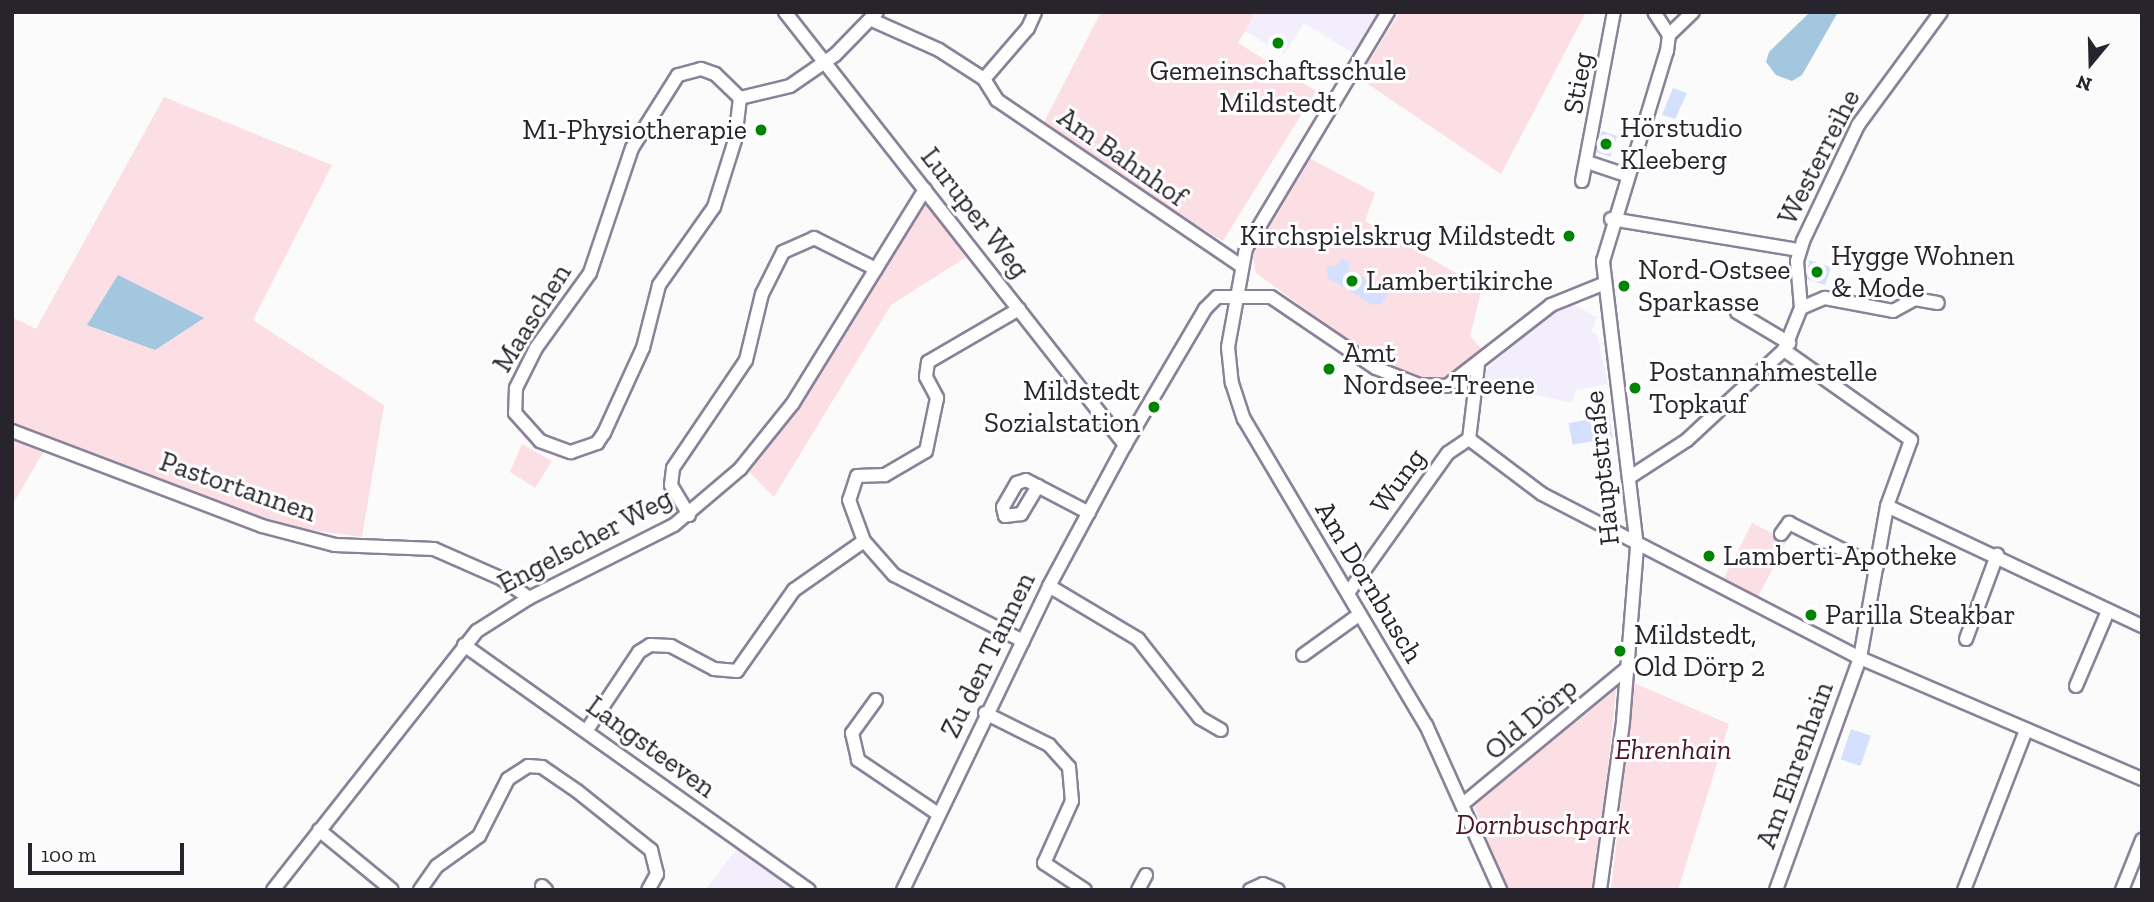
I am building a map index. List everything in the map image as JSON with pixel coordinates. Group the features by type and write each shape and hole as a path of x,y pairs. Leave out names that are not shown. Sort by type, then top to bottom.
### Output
{"street":[{"name":"Luruper Weg","path":"785,12 1125,445"},
{"path":"984,79 1028,28 1035,12"},
{"path":"1240,265 1388,12"},
{"name":"Stieg","path":"1582,181 1615,12"},
{"path":"1654,12 1669,35 1693,12"},
{"name":"Westerreihe","path":"1630,477 1687,440 1786,346 1801,308 1799,250 1858,125 1941,12"},
{"path":"740,98 790,86 875,16"},
{"name":"Am Bahnhof","path":"875,16 939,50 984,79 997,100 1240,265"},
{"name":"Hauptstraße","path":"1600,890 1626,669 1637,547 1603,284 1611,219 1669,35"},
{"name":"Maaschen","path":"701,69 715,74 740,98 735,140 714,207 659,285 643,348 604,433 597,443 571,452 540,441 515,413 516,388 536,348 590,273 632,148 678,75 701,69"},
{"path":"1587,162 1626,175"},
{"name":"Engelscher Weg","path":"274,890 464,645 529,598 638,547 689,514 726,484 768,436 925,189"},
{"path":"1611,219 1799,250"},
{"path":"689,514 671,485 673,468 746,360 762,294 783,252 814,238 876,269"},
{"name":"Am Dornbusch","path":"1240,265 1228,347 1244,419 1426,725 1464,803 1500,890"},
{"path":"1125,445 1205,309 1217,298 1235,293 1283,302 1398,379 1447,386 1478,365 1552,305 1603,284"},
{"path":"1801,308 1825,298 1893,311 1915,299 1938,303"},
{"path":"1019,309 928,362 926,377 937,398 926,451 885,475 863,472 850,487 854,522 864,541 894,575 1023,641"},
{"path":"1737,312 1786,346"},
{"name":"Am Ehrenhain","path":"1776,890 1860,658 1887,506 1911,440 1786,346"},
{"path":"1478,365 1469,439 1542,494 1637,547 1860,658 2142,779"},
{"name":"Pastortannen","path":"12,431 261,526 335,545 434,549 502,579 529,598"},
{"name":"Wung","path":"1348,593 1448,453 1469,439"},
{"name":"Zu den Tannen","path":"903,890 985,713 1125,445"},
{"path":"1038,486 1089,513"},
{"path":"1887,506 1997,555 2142,626"},
{"path":"1781,534 1789,523 1877,567"},
{"path":"587,730 639,652 650,645 671,646 714,669 737,671 794,590 864,541"},
{"path":"1966,639 1997,555"},
{"path":"1049,586 1138,639 1200,718 1221,730"},
{"path":"2076,686 2108,611"},
{"path":"1303,655 1360,614"},
{"name":"Langsteeven","path":"464,645 809,890"},
{"name":"Old Dörp","path":"1464,803 1626,669"},
{"path":"876,700 852,733 858,760 938,814"},
{"path":"985,713 1049,745 1069,767 1072,801 1044,863 1086,890"},
{"path":"1964,890 2026,730"},
{"path":"420,890 437,866 479,836 508,779 528,766 542,767 577,791 651,850 657,874 648,890"},
{"path":"319,830 392,890"},
{"path":"2122,890 2142,839"},
{"path":"1138,890 1146,875"},
{"path":"1250,890 1263,884 1278,890"}],"shaded area":[{"name":"Gemeinschaftsschule Mildstedt","path":"1256,12 1381,12 1354,54 1304,23 1284,54 1245,31"},
{"path":"1570,303 1597,317 1591,331 1597,335 1608,384 1576,390 1572,403 1483,382 1487,369 1541,317"},
{"path":"738,848 796,890 705,890"}],"green space":[{"path":"1101,12 1256,12 1238,43 1316,91 1223,241 1147,196 1044,122"},
{"path":"1400,12 1586,12 1501,174 1359,78"},
{"path":"164,97 332,165 253,320 384,405 362,537 269,524 50,441 12,505 12,317 36,329"},
{"path":"1307,157 1375,193 1365,221 1482,288 1470,336 1482,349 1461,376 1440,384 1393,373 1256,273 1252,253"},
{"path":"926,201 968,256 891,305 774,497 747,470 795,412"},
{"path":"522,444 552,461 535,488 510,472"},
{"path":"1752,523 1787,541 1756,600 1722,583"},
{"name":"Ehrenhain","path":"1634,683 1729,724 1678,890 1611,890"},
{"name":"Dornbuschpark","path":"1616,689 1596,890 1504,890 1474,806"}],"water":[{"path":"1810,12 1838,12 1802,75 1792,81 1776,75 1766,62 1769,52"},
{"path":"118,275 204,318 155,350 87,325"}],"building":[{"path":"1673,88 1687,93 1675,119 1662,115"},
{"name":"Hörstudio Kleeberg","path":"1602,131 1617,136 1610,157 1595,152"},
{"name":"Lambertikirche","path":"1342,258 1351,263 1348,269 1388,292 1382,304 1373,305 1328,278 1326,267 1338,265"},
{"name":"Hygge Wohnen & Mode","path":"1809,260 1831,267 1825,285 1807,279"},
{"path":"1609,416 1613,438 1572,445 1569,423"},
{"path":"1851,729 1871,736 1860,766 1841,759"}],"place":[{"name":"Gemeinschaftsschule Mildstedt","path":"1278,43"},
{"name":"M1-Physiotherapie","path":"761,130"},
{"name":"Hörstudio Kleeberg","path":"1606,144"},
{"name":"Kirchspielskrug Mildstedt","path":"1569,236"},
{"name":"Hygge Wohnen & Mode","path":"1817,272"},
{"name":"Lambertikirche","path":"1352,281"},
{"name":"Nord-Ostsee Sparkasse","path":"1624,286"},
{"name":"Amt Nordsee-Treene","path":"1329,369"},
{"name":"Postannahmestelle Topkauf","path":"1635,388"},
{"name":"Mildstedt Sozialstation","path":"1154,407"},
{"name":"Lamberti-Apotheke","path":"1709,556"},
{"name":"Parilla Steakbar","path":"1811,615"},
{"name":"Mildstedt, Old Dörp 2","path":"1620,651"}]}
